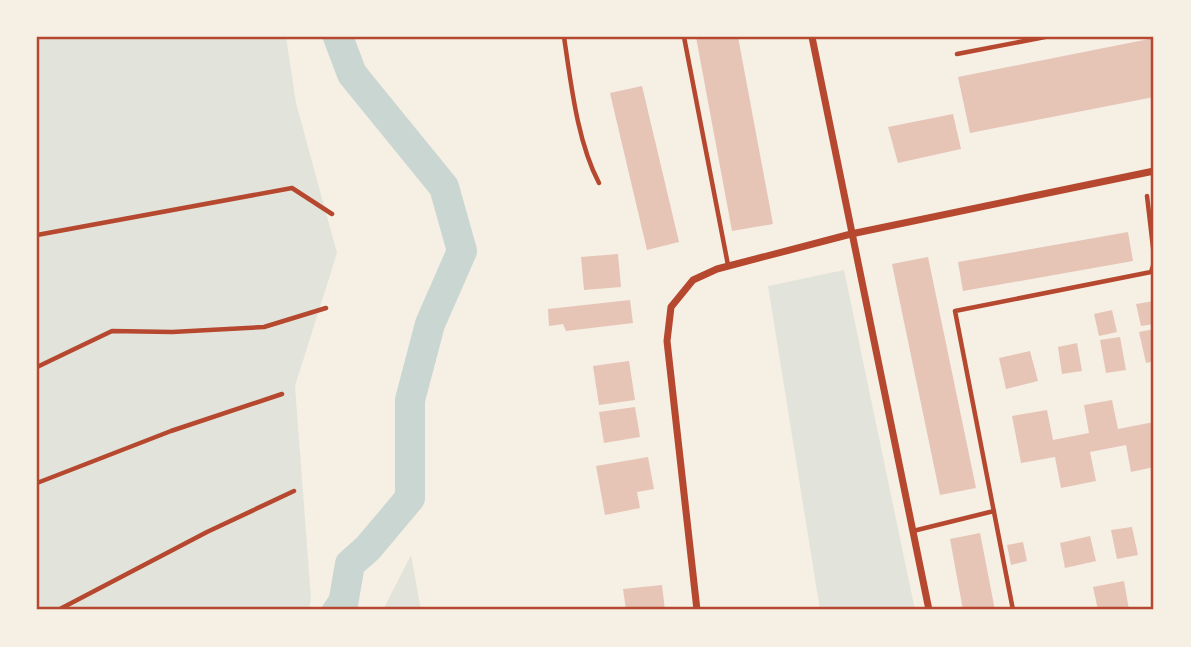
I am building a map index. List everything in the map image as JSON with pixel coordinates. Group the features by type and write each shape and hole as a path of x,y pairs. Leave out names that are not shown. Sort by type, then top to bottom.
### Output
{"street":[{"path":"812,37 929,610"},
{"path":"697,610 667,341 671,307 693,280 728,265 851,234 1154,171"}],"lane":[{"path":"565,37 570,81 590,165 599,183"},
{"path":"684,37 728,265"},
{"path":"957,54 1045,37"},
{"path":"37,235 292,188 332,214"},
{"path":"1147,196 1154,256"},
{"path":"1013,610 955,311 1151,272 1154,263"},
{"path":"37,367 112,331 172,332 264,327 326,308"},
{"path":"37,482 171,431 282,394"},
{"path":"58,610 207,532 294,492"},
{"path":"913,531 994,511"}],"shaded area":[{"path":"37,37 286,37 296,103 337,253 295,386 311,599 309,610 37,610"},
{"path":"844,270 915,610 820,610 768,286"},
{"path":"411,555 421,610 383,610"},
{"path":"350,564 359,610 320,610"}],"building":[{"path":"696,37 738,37 773,224 732,231"},
{"path":"1154,38 1154,97 970,133 958,77"},
{"path":"642,86 679,242 647,250 610,93"},
{"path":"953,114 961,149 898,163 888,127"},
{"path":"1128,232 1133,261 963,291 958,262"},
{"path":"618,254 621,287 584,290 581,257"},
{"path":"928,257 976,488 940,495 892,264"},
{"path":"630,300 633,323 566,331 563,324 549,326 548,309"},
{"path":"1154,301 1154,324 1141,326 1136,304"},
{"path":"1112,310 1117,332 1099,336 1094,314"},
{"path":"1154,329 1154,361 1146,363 1139,332"},
{"path":"1120,337 1126,370 1106,373 1100,340"},
{"path":"1077,343 1082,371 1062,374 1058,347"},
{"path":"1030,351 1038,381 1006,389 999,358"},
{"path":"629,361 635,400 599,405 593,366"},
{"path":"1112,400 1118,429 1154,422 1154,467 1131,472 1126,445 1090,452 1096,481 1061,488 1055,457 1021,463 1012,416 1047,410 1053,440 1089,433 1084,405"},
{"path":"635,407 640,437 604,443 599,412"},
{"path":"648,457 654,489 637,492 640,508 605,515 596,466"},
{"path":"1132,527 1138,555 1117,559 1111,530"},
{"path":"980,533 995,610 963,610 950,539"},
{"path":"1090,536 1096,561 1065,568 1060,543"},
{"path":"1023,542 1027,561 1011,565 1007,545"},
{"path":"1124,581 1129,610 1098,610 1093,587"},
{"path":"662,585 665,610 626,610 623,589"}],"waterway":[{"path":"338,37 352,74 444,187 462,251 430,324 410,400 410,498 368,548 350,564 342,610"}]}
